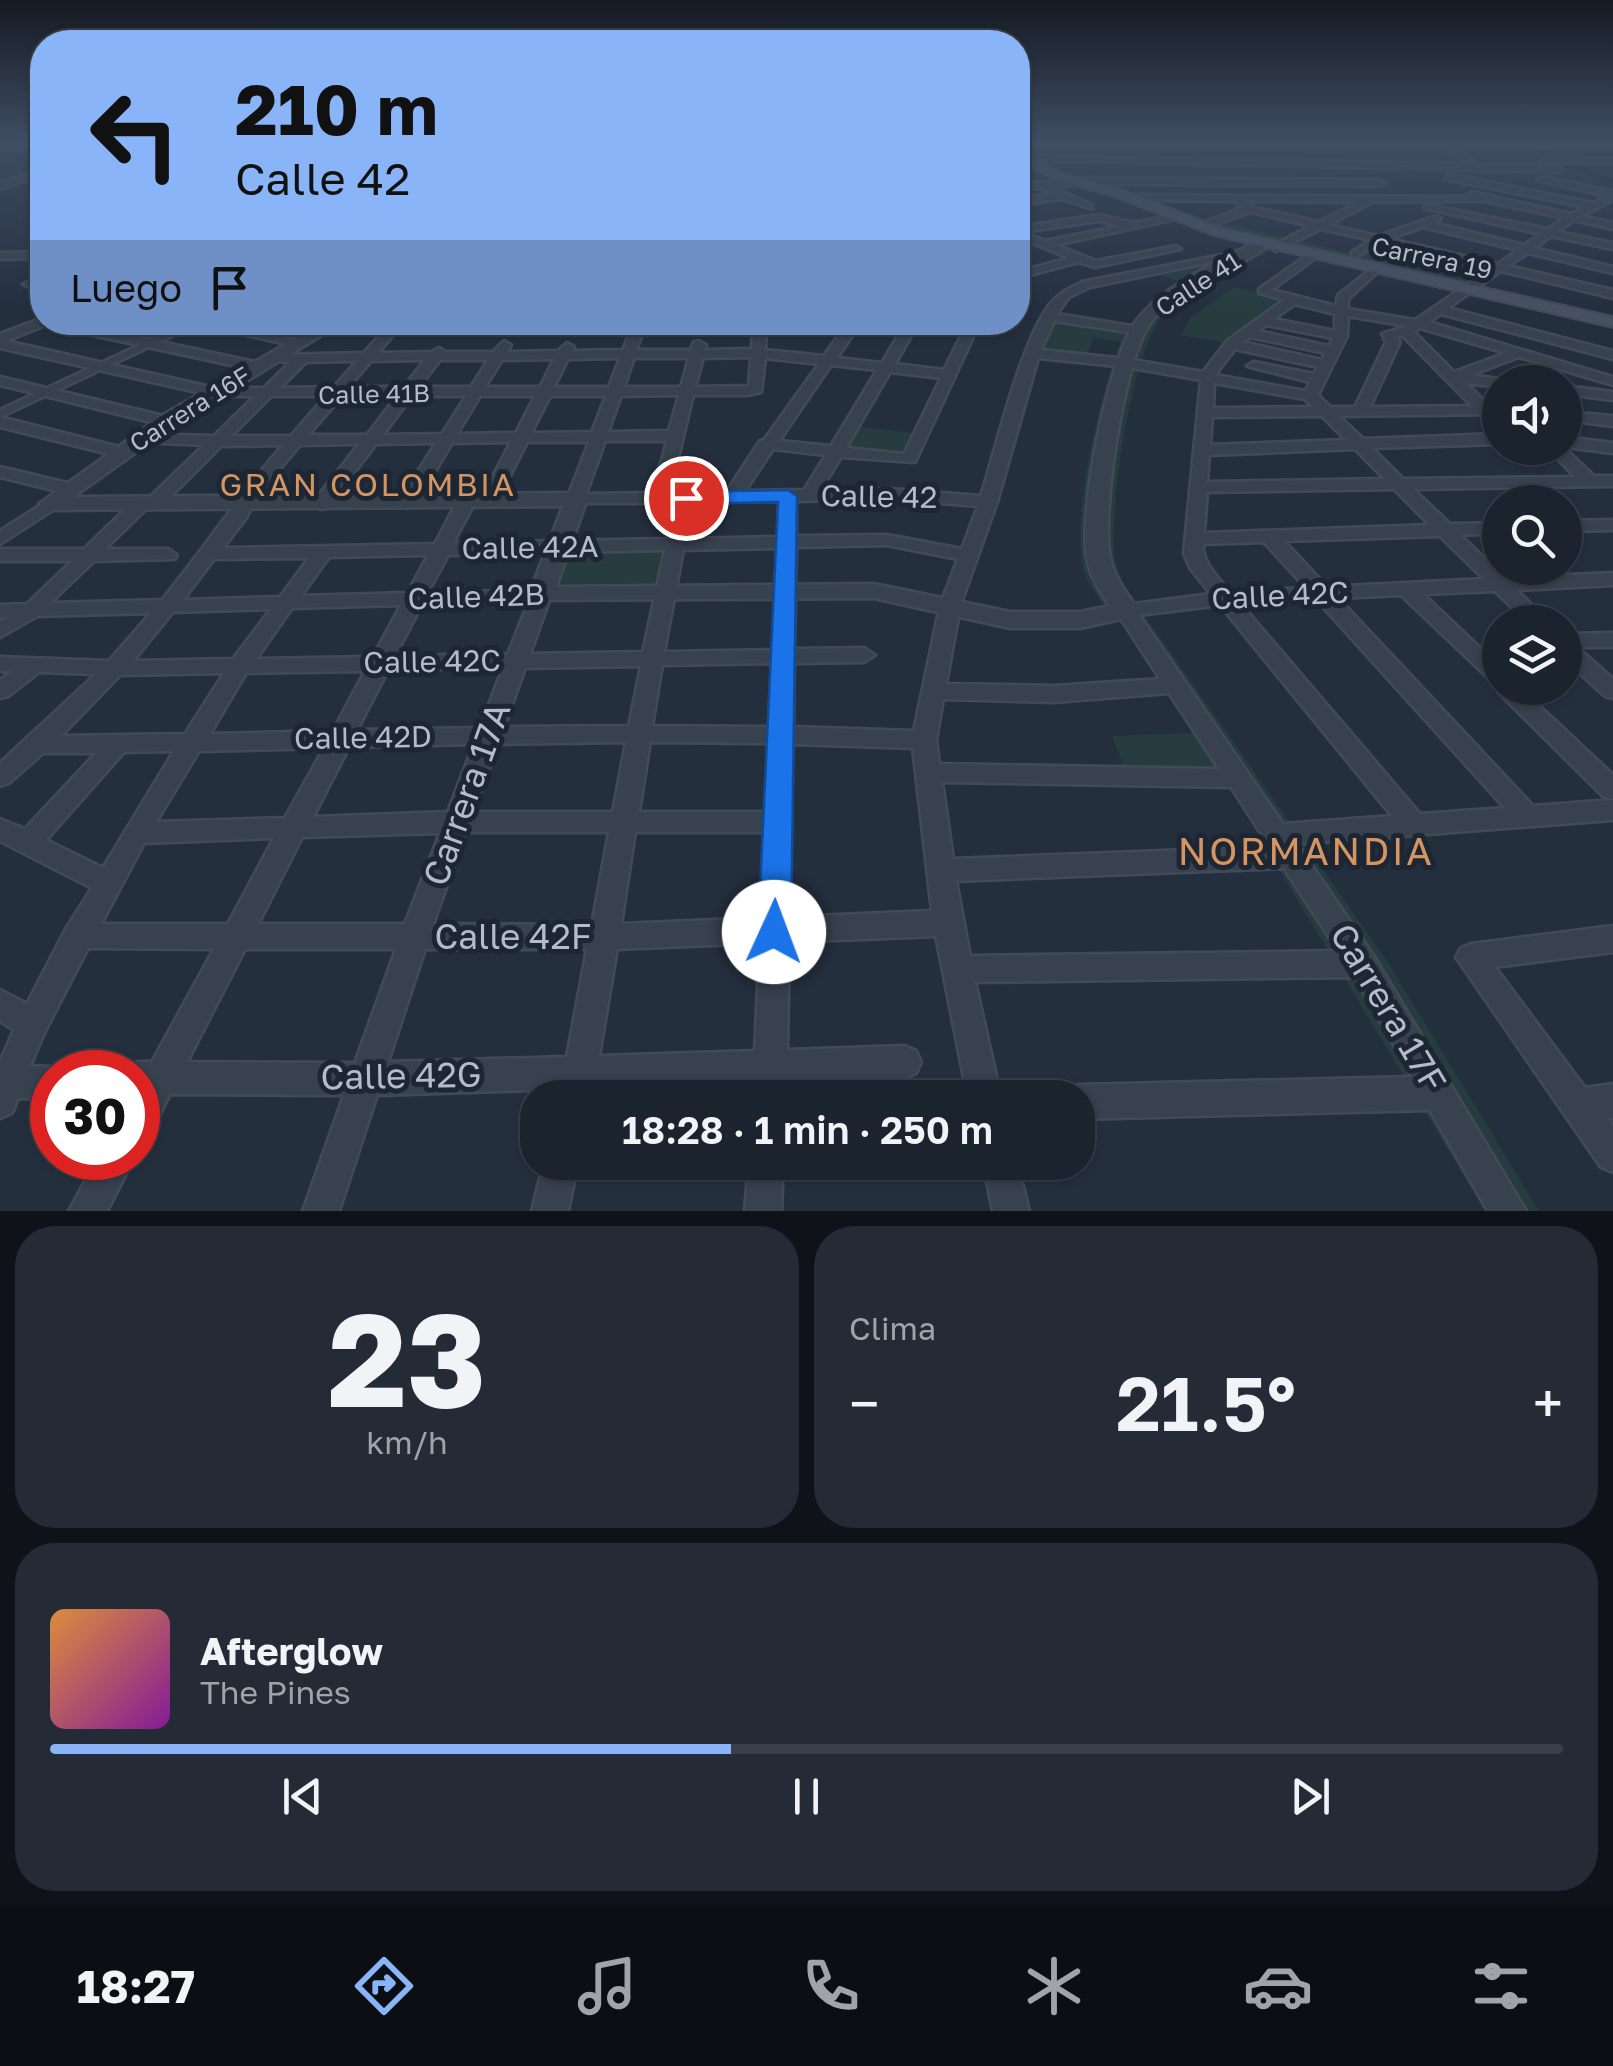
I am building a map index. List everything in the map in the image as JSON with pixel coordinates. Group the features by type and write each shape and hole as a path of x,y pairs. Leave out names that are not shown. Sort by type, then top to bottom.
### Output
{"main road":[{"name":"Carrera 19","path":"1130,197 1175,218 1263,247 1613,322"}],"street":[{"path":"1030,200 1060,197"},
{"path":"1065,197 1089,208"},
{"path":"1130,197 1481,200 1613,226"},
{"path":"1235,197 1249,209 1613,294"},
{"path":"1474,197 1481,200"},
{"path":"1546,197 1613,209"},
{"path":"1361,410 1393,342 1388,334 1412,328 1570,218 1611,197"},
{"path":"1379,198 1613,246"},
{"name":"Calle 41","path":"1138,331 1161,304 1263,247 1379,198"},
{"path":"1030,218 1109,204"},
{"path":"1201,227 1249,209"},
{"path":"1356,254 1382,238 1452,212"},
{"path":"1030,230 1096,218 1141,228"},
{"path":"1030,247 1141,228 1175,218"},
{"path":"1423,224 1613,270"},
{"path":"1030,239 1094,264 1176,249 1125,231"},
{"path":"981,1080 948,922 924,740 950,606 988,502 1034,353 1049,316 1064,295 1102,280 1263,247"},
{"path":"0,256 30,255"},
{"path":"1313,256 1262,292 1286,306 1341,324"},
{"path":"1030,270 1076,260"},
{"path":"1316,394 1341,324 1342,298 1375,269"},
{"path":"1286,306 1232,344 1208,376 1194,553 1200,568 1414,825"},
{"path":"1441,310 1609,349"},
{"path":"1049,316 1138,331 1116,401 1097,548 1107,585 1126,611"},
{"path":"1264,321 1412,328 1559,365"},
{"path":"1412,328 1450,378 1482,402"},
{"path":"0,342 30,329"},
{"path":"1247,332 1332,350"},
{"path":"109,335 266,362"},
{"path":"0,414 171,335"},
{"path":"241,335 301,351 369,357 760,354 830,358 945,374"},
{"name":"Carrera 16F","path":"50,504 166,421 266,362 301,351 320,335"},
{"path":"0,778 41,744 118,668 237,518 242,504 387,335"},
{"path":"321,504 451,335"},
{"path":"407,503 511,335"},
{"path":"160,1061 235,938 337,738 442,550 521,437 541,392 574,335"},
{"name":"Carrera 17A","path":"321,1211 414,938 636,335"},
{"path":"579,1080 674,545 675,436 699,353 700,335"},
{"path":"760,335 760,354"},
{"path":"732,497 846,335"},
{"path":"771,1080 786,542 799,496 835,453 906,335"},
{"path":"766,444 904,461 967,335"},
{"name":"Calle 41B","path":"0,342 214,392 265,395 752,390 760,354"},
{"path":"1232,344 1324,364"},
{"path":"1582,369 1609,349"},
{"path":"0,631 31,612 220,440 301,351"},
{"path":"1450,378 1517,352"},
{"path":"1034,353 1127,362 1316,394 1354,441 1482,568"},
{"path":"1254,366 1361,410 1482,409"},
{"path":"1582,372 1613,381"},
{"path":"1450,378 1482,381"},
{"path":"0,381 166,421"},
{"path":"1582,390 1613,396"},
{"path":"1203,413 1316,394"},
{"path":"1582,418 1613,421"},
{"path":"0,422 121,452"},
{"path":"142,438 675,436"},
{"path":"1204,450 1354,441 1482,439"},
{"path":"1582,444 1613,448"},
{"path":"1574,465 1589,480"},
{"path":"0,472 69,489"},
{"path":"1198,487 1613,481"},
{"name":"Calle 42","path":"50,504 407,503 890,494 988,502"},
{"path":"5,532 50,504"},
{"path":"1582,525 1613,524"},
{"path":"1196,539 1482,529"},
{"path":"1268,535 1320,596 1527,816"},
{"name":"Calle 42A","path":"209,554 905,541 969,556"},
{"path":"6,1092 32,1024 136,832 242,662 323,552"},
{"path":"0,555 168,555"},
{"name":"Calle 42C","path":"1582,580 1613,579"},
{"name":"Calle 42C","path":"950,606 986,616 1041,622 1226,598 1320,596 1482,583"},
{"path":"1500,585 1521,605"},
{"path":"1404,587 1482,663"},
{"name":"Calle 42B","path":"0,611 540,595 874,591 950,606"},
{"name":"Carrera 17F","path":"1126,611 1363,964 1508,1211"},
{"path":"1582,643 1613,640"},
{"name":"Calle 42C","path":"0,664 118,668 242,662 377,664 864,655"},
{"path":"1582,661 1613,691"},
{"path":"0,691 32,668"},
{"path":"932,691 1054,694 1178,685"},
{"path":"1525,705 1613,790"},
{"name":"Calle 42D","path":"41,744 783,733 924,740"},
{"path":"29,842 118,744"},
{"path":"928,773 1239,778"},
{"path":"940,872 1286,846 1414,825 1613,810"},
{"path":"136,832 456,822 778,822"},
{"path":"0,828 108,883"},
{"name":"Calle 42F","path":"77,936 604,936 948,922"},
{"path":"1613,939 1470,958 1613,1155"},
{"path":"957,969 1363,964"},
{"path":"0,1004 32,1024"},
{"name":"Calle 42G","path":"778,1080 905,1062"},
{"name":"Calle 42G","path":"160,1077 520,1083"},
{"path":"1095,1102 1440,1092"},
{"path":"1578,1106 1613,1102"},
{"path":"87,1211 105,1180"},
{"path":"550,1211 557,1180"},
{"path":"763,1211 765,1180"},
{"path":"1004,1180 1011,1211"}],"green space":[{"path":"1189,215 1356,254 1371,244 1428,256 1413,267 1478,282 1470,289 1276,248 1183,300 1160,320 1149,339 1131,399 1115,507 1115,559 1138,605 1387,961 1539,1211 1485,1211 1224,778 1128,778 1112,736 1195,733 1140,647 1092,589 1082,561 1080,533 1088,463 1121,342 1093,337 1086,358 1033,353 1049,316 1127,329 1150,303 1185,283 1154,273 1262,245 1175,218"},
{"path":"1234,287 1291,301 1232,344 1181,335 1190,318"},
{"path":"852,426 919,434 905,461 835,453"},
{"path":"674,545 664,593 541,595 558,547"}],"district":[{"name":"GRAN COLOMBIA","path":"368,485"},
{"name":"NORMANDIA","path":"1306,852"}],"route":[{"path":"686,498 788,496 774,932"}]}
